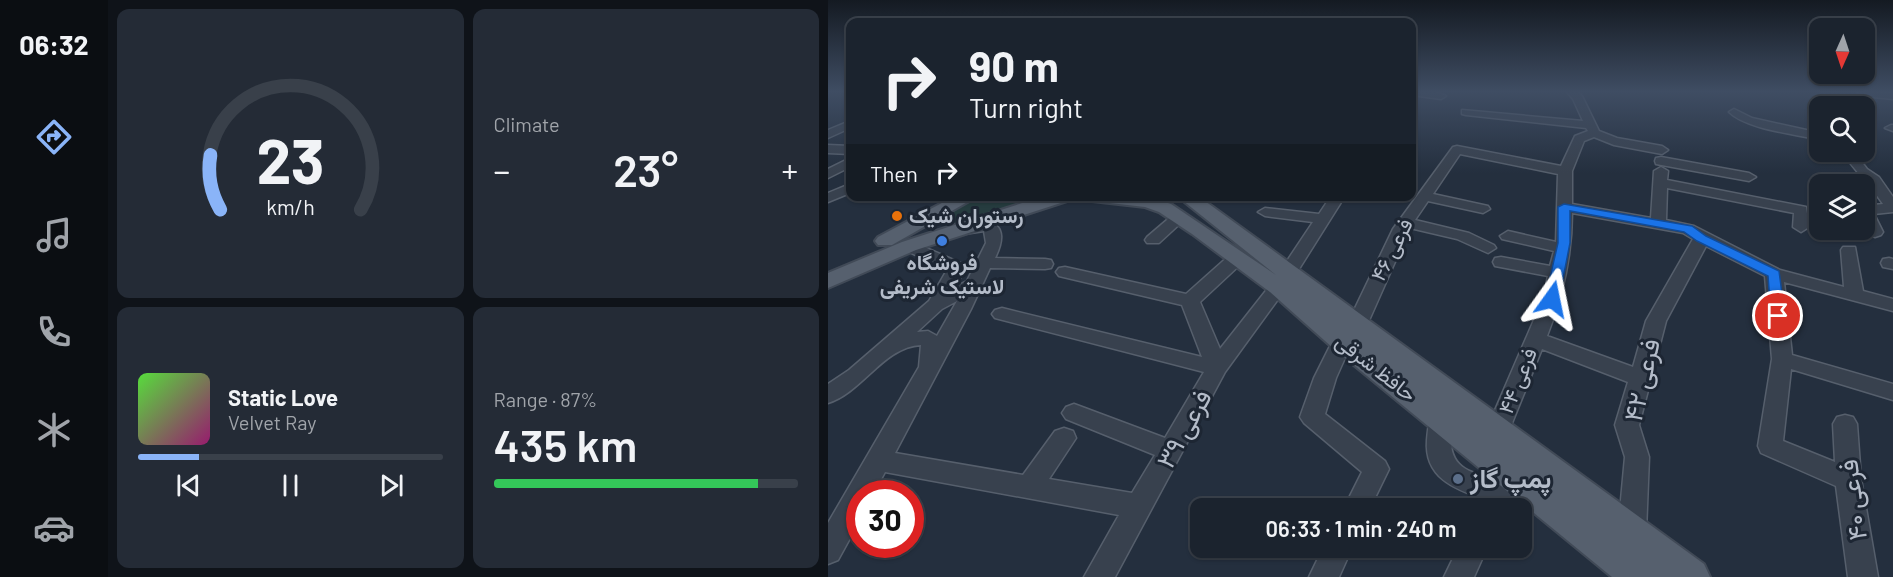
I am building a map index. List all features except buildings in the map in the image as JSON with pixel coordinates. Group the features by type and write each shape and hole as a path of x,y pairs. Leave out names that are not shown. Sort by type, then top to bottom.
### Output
{"main road":[{"path":"828,281 917,238 963,201"},
{"path":"828,266 917,238 959,230 1049,201"},
{"name":"حافظ شرقی","path":"1139,201 1165,208 1187,202"},
{"name":"حافظ شرقی","path":"1187,202 1237,258 1283,280"},
{"name":"حافظ شرقی","path":"1187,202 1349,333 1441,419 1501,491 1616,567 1641,577"},
{"name":"حافظ شرقی","path":"1349,333 1498,431 1691,577"}],"street":[{"path":"1518,119 1593,129 1614,141 1663,150 1749,177"},
{"path":"1588,119 1593,129"},
{"path":"1746,119 1809,134"},
{"path":"828,134 846,126"},
{"name":"فرعی ۴۴","path":"1498,431 1552,299 1563,248 1565,171 1579,139 1593,129"},
{"path":"1500,141 1491,157 1565,171"},
{"path":"828,148 846,150"},
{"name":"فرعی ۴۶","path":"1362,498 1376,469 1312,417 1325,378 1401,229 1457,150 1491,157"},
{"path":"1658,223 1663,150"},
{"path":"1855,162 1862,172 1874,180 1893,208"},
{"path":"828,174 846,164"},
{"path":"1660,183 1801,210 1800,227"},
{"path":"828,198 846,190"},
{"path":"1424,196 1483,209"},
{"name":"فرعی ۳۹","path":"1100,577 1217,368 1283,280 1335,201"},
{"path":"1154,240 1187,202"},
{"path":"1564,207 1688,229 1774,274 1893,305"},
{"path":"1875,209 1893,208"},
{"path":"1266,212 1324,219"},
{"path":"1406,222 1463,236 1488,248"},
{"path":"828,550 974,284 994,243 993,231 987,226 959,230"},
{"path":"1508,236 1563,248"},
{"path":"917,238 957,268 935,305"},
{"name":"فرعی ۴۲","path":"1632,532 1637,457 1628,425 1656,321 1702,238"},
{"path":"1849,250 1854,295"},
{"path":"1190,301 1237,258"},
{"path":"1501,262 1557,273"},
{"path":"985,263 1045,264"},
{"path":"1065,272 1190,301"},
{"path":"1774,274 1782,359 1770,446 1848,479"},
{"path":"828,395 890,348 935,305 974,284"},
{"path":"1190,301 1217,368"},
{"path":"1002,314 1217,368"},
{"path":"890,348 911,339 928,338 931,345 928,369"},
{"path":"1535,339 1640,378"},
{"path":"1782,359 1893,392"},
{"path":"1074,413 1172,451"},
{"path":"1441,419 1440,458 1446,467 1474,486 1501,491"},
{"name":"فرعی ۴۰","path":"1845,424 1848,479 1863,577"},
{"path":"1029,487 1064,438"},
{"path":"877,460 1140,507"},
{"path":"1324,577 1333,558"},
{"path":"1461,576 1469,558"}],"green space":[{"path":"970,201 1044,201 949,230 952,225 949,221 939,220"}],"place":[{"name":"رستوران شیک","path":"897,216"},
{"name":"فروشگاه لاستیک شریفی","path":"942,241"},
{"name":"پمپ گاز","path":"1458,479"}],"route":[{"path":"1552,299 1564,243 1564,207 1688,229 1774,274 1778,316"}]}
